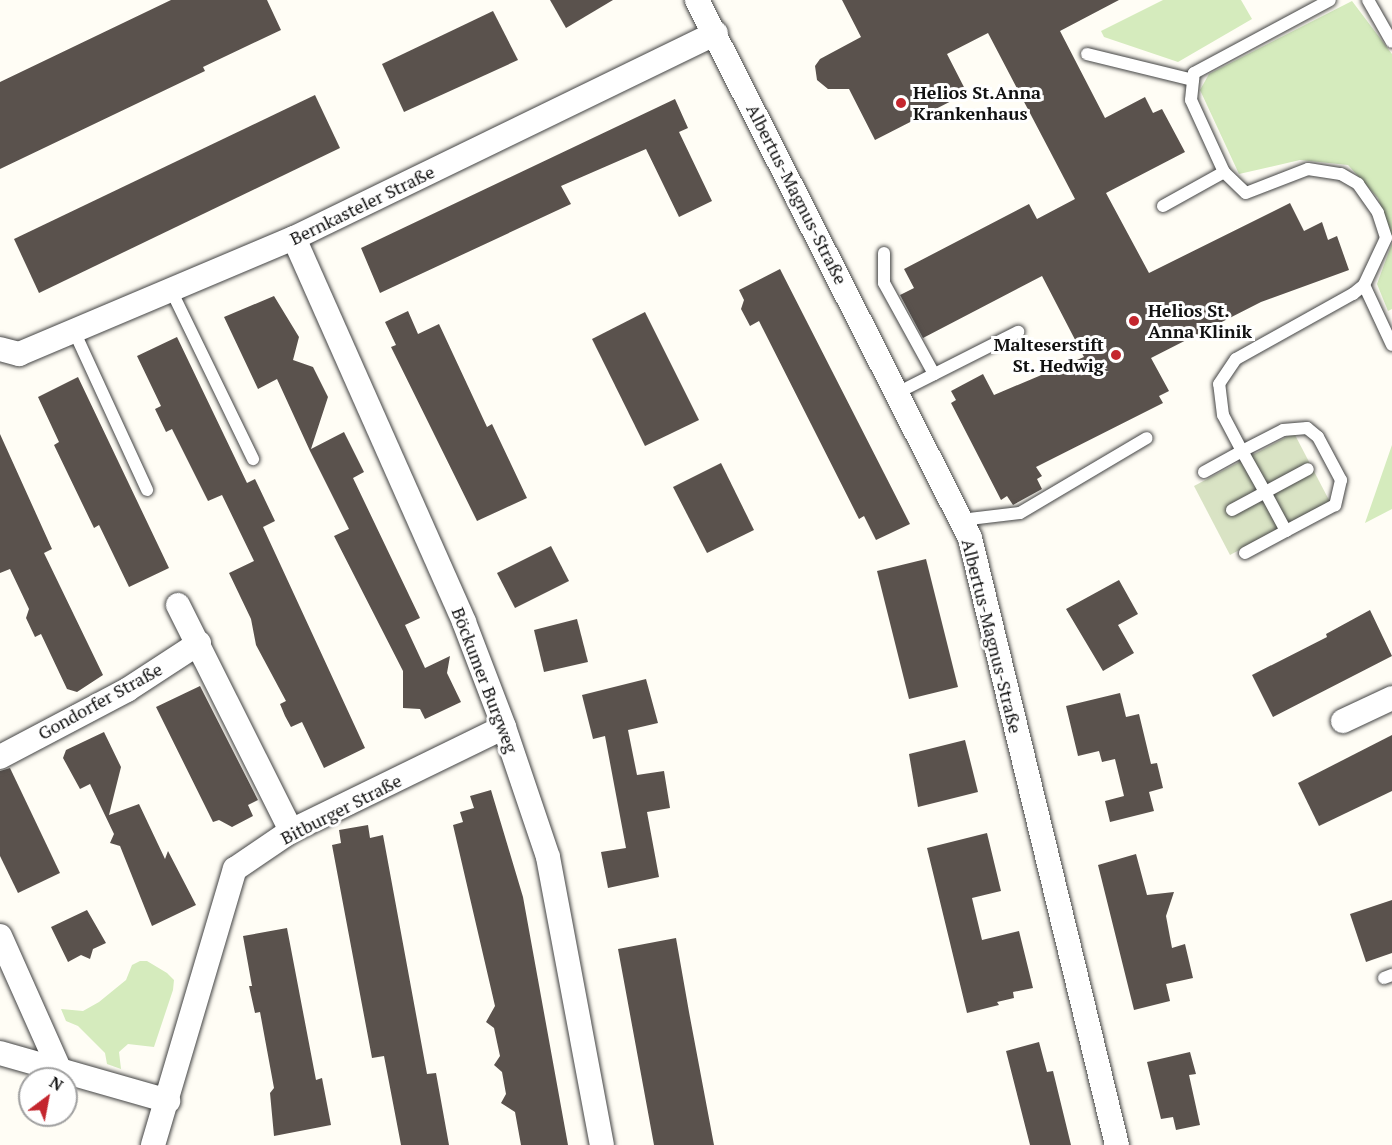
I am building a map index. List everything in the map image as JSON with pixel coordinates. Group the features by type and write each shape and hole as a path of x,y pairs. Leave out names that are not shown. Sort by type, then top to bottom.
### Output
{"street":[{"name":"Albertus-Magnus-Straße","path":"697,0 716,33 970,538 1117,1145"},
{"name":"Bernkasteler Straße","path":"0,349 19,354 294,238 716,33"},
{"name":"Böckumer Burgweg","path":"294,238 464,622 504,727 548,856 602,1145"},
{"path":"178,605 291,831"},
{"name":"Gondorfer Straße","path":"0,757 127,690 199,643"},
{"path":"1343,721 1392,698"},
{"name":"Bitburger Straße","path":"153,1145 168,1101 235,869 291,831 504,727"},
{"path":"0,936 58,1067"},
{"path":"0,1053 47,1067"},
{"path":"78,1076 168,1101"}],"lane":[{"path":"1286,531 1223,415 1219,384 1225,369 1236,359 1353,294 1364,285 1386,238 1378,213 1358,184 1341,174 1308,169 1246,193 1224,172 1191,100 1194,73 1330,0"},
{"path":"1368,0 1392,42"},
{"path":"1087,54 1194,80"},
{"path":"1163,206 1224,172"},
{"path":"884,253 884,283 934,374"},
{"path":"1364,285 1392,345"},
{"path":"171,290 253,459"},
{"path":"74,331 147,490"},
{"path":"897,393 1018,332"},
{"path":"1204,472 1295,426 1307,428 1318,437 1341,480 1335,505 1245,553"},
{"path":"961,520 1020,513 1147,438"},
{"path":"1232,510 1308,469"}],"green space":[{"path":"1163,0 1241,0 1252,19 1178,62 1104,37 1101,31"},
{"path":"1352,1 1392,54 1392,239 1378,198 1348,165 1300,160 1239,174 1200,90 1209,74"},
{"path":"1392,243 1392,309 1388,311 1377,284"},
{"path":"1294,433 1330,502 1230,555 1194,486"},
{"path":"1392,445 1392,509 1365,523"},
{"path":"140,961 147,961 167,973 174,980 173,990 154,1047 128,1044 119,1052 121,1069 107,1064 105,1053 78,1026 66,1021 61,1009 83,1011 99,1002 126,980 132,965"}],"building":[{"path":"171,0 267,0 281,30 203,67 205,71 0,169 0,82"},
{"path":"550,0 613,0 566,28"},
{"path":"842,0 1119,0 1060,31 1105,118 1145,97 1153,113 1162,109 1185,152 1106,193 1149,273 1290,203 1304,231 1322,222 1328,240 1337,236 1349,270 1261,302 1151,358 1169,391 1159,396 1163,403 1036,467 1042,476 1037,479 1042,489 1013,505 1007,496 1001,500 951,403 956,400 951,391 983,374 994,395 1084,357 1042,276 923,338 900,295 914,288 904,269 1029,204 1037,219 1075,199 988,33 947,54 967,93 875,140 849,89 828,89 817,80 815,66 820,59 861,37"},
{"path":"493,11 518,60 404,112 382,64"},
{"path":"315,95 340,148 39,293 14,239"},
{"path":"675,99 688,128 679,132 712,201 679,217 646,149 561,186 571,204 380,293 361,248"},
{"path":"780,269 910,524 876,540 864,516 859,519 759,321 750,326 741,309 744,300 739,290"},
{"path":"274,296 299,337 293,360 313,367 328,397 311,449 344,432 364,472 353,478 420,618 405,625 425,668 450,656 447,673 461,702 425,719 420,709 403,708 403,671 334,536 349,529 277,379 258,389 224,317"},
{"path":"408,311 418,334 439,324 487,427 492,424 527,498 477,521 391,347 396,345 385,322"},
{"path":"645,312 699,420 645,446 592,339"},
{"path":"177,337 247,483 255,479 275,521 263,527 365,748 324,768 302,722 291,727 285,716 280,704 286,701 256,645 251,619 229,573 254,561 222,495 208,501 172,429 166,432 155,409 161,406 137,356"},
{"path":"78,377 169,568 129,587 99,525 94,528 54,445 59,442 38,397"},
{"path":"0,434 52,549 44,553 103,675 77,692 67,689 41,634 35,637 26,618 29,609 10,569 0,573"},
{"path":"721,463 754,530 707,553 673,487"},
{"path":"551,546 569,581 515,608 497,573"},
{"path":"926,559 958,687 909,699 877,571"},
{"path":"1119,580 1138,614 1118,625 1134,653 1103,671 1066,609"},
{"path":"1370,610 1392,656 1273,717 1252,675 1327,637 1326,634"},
{"path":"577,619 588,662 544,672 534,630"},
{"path":"646,679 658,723 628,730 637,775 664,771 670,808 647,812 659,877 608,888 601,852 626,848 605,736 593,739 582,695"},
{"path":"200,686 258,800 248,805 253,816 232,827 219,820 213,822 156,707"},
{"path":"1120,693 1126,717 1139,714 1151,764 1157,763 1163,788 1149,792 1154,811 1110,822 1105,801 1124,796 1115,759 1102,762 1099,751 1078,756 1066,706"},
{"path":"104,732 121,767 109,815 139,804 165,859 168,851 196,905 152,926 120,846 110,843 114,834 90,784 80,789 63,758 66,750"},
{"path":"1392,735 1392,791 1319,826 1298,783"},
{"path":"965,740 978,792 918,807 909,754"},
{"path":"10,768 60,873 18,893 0,856 0,771"},
{"path":"491,790 523,897 568,1145 521,1145 515,1112 501,1103 506,1094 502,1072 494,1065 500,1056 494,1028 486,1022 495,1006 453,825 463,822 460,812 474,808 470,796"},
{"path":"368,825 370,838 383,835 427,1074 436,1073 449,1145 401,1145 384,1056 372,1058 332,845 341,843 339,830"},
{"path":"987,833 1001,891 972,898 982,940 1019,931 1033,988 1013,992 1014,998 997,1002 999,1005 967,1013 927,848"},
{"path":"1136,854 1147,895 1174,892 1166,916 1172,948 1185,944 1193,978 1166,984 1170,1001 1134,1010 1098,865"},
{"path":"1392,900 1392,953 1366,962 1350,914"},
{"path":"87,910 106,943 93,949 90,959 81,955 68,962 51,927"},
{"path":"287,928 316,1080 322,1078 331,1125 274,1136 270,1093 274,1088 260,1012 255,1013 249,986 252,986 243,936"},
{"path":"676,938 714,1145 654,1145 618,949"},
{"path":"1039,1042 1047,1072 1053,1071 1071,1145 1030,1145 1006,1051"},
{"path":"1190,1052 1196,1074 1189,1075 1200,1125 1176,1130 1173,1117 1161,1119 1147,1062"}],"place":[{"name":"Helios St.Anna Krankenhaus","path":"901,103"},
{"name":"Helios St. Anna Klinik","path":"1134,321"},
{"name":"Malteserstift St. Hedwig","path":"1116,355"}]}
